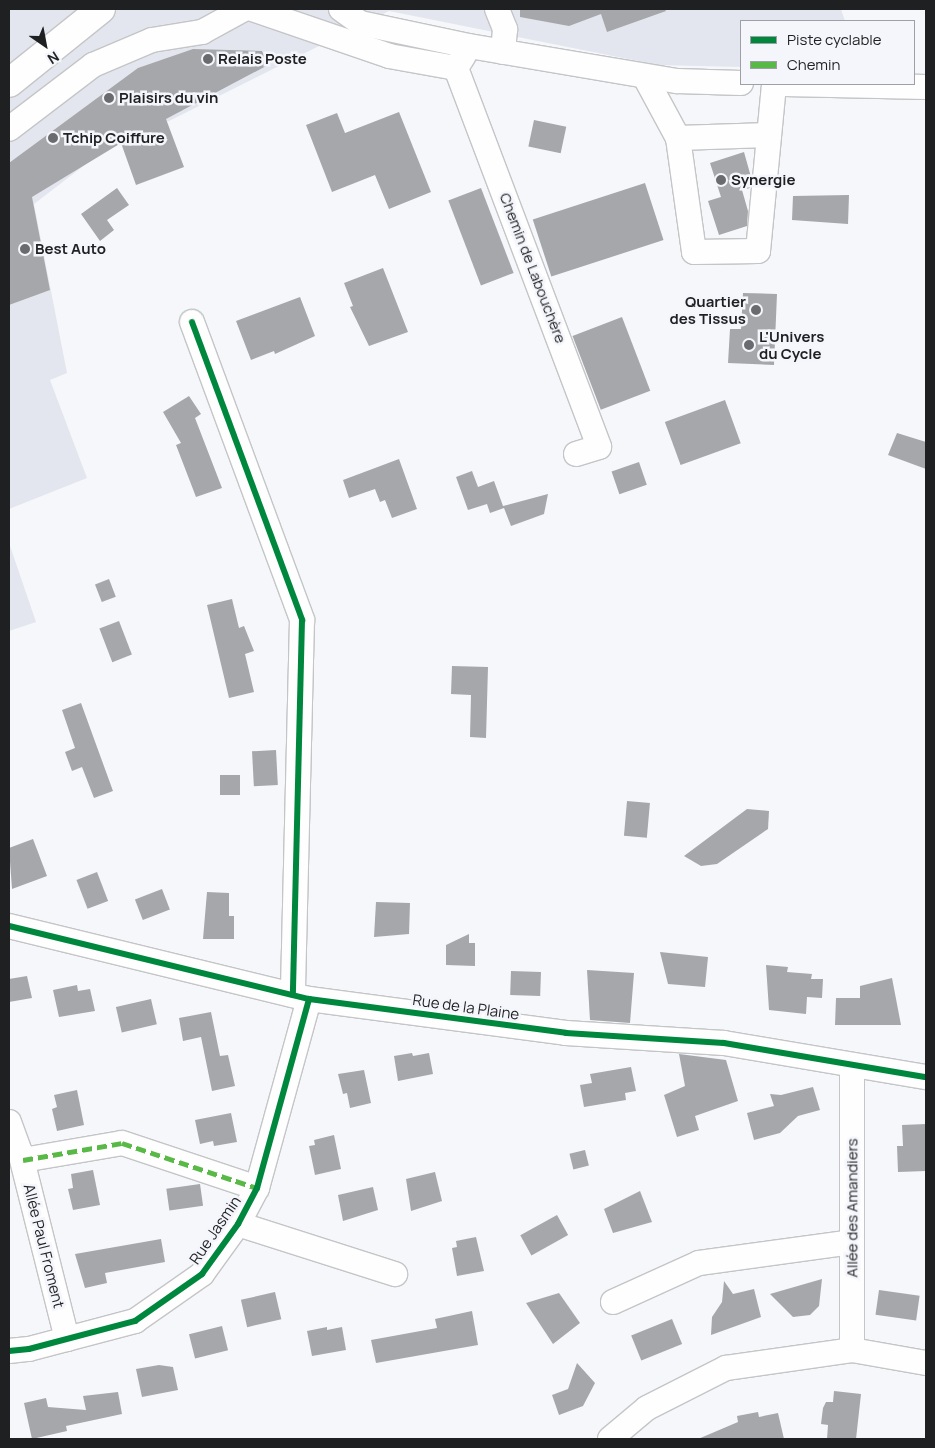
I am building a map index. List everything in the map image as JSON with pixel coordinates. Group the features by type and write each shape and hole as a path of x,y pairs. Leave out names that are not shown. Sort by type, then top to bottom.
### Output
{"main road":[{"path":"11,60 74,9"},
{"path":"9,83 101,9"}],"street":[{"path":"9,129 93,65 152,40 202,32 244,9"},
{"path":"252,9 389,56 456,68 469,46"},
{"path":"341,9 360,23 469,46 645,77 677,81 740,83"},
{"path":"497,9 505,29 503,52"},
{"name":"Chemin de Labouchère","path":"456,68 534,267 599,447 576,454"},
{"path":"645,77 678,138 694,252 758,251 774,85"},
{"path":"831,85 926,87"},
{"path":"678,138 769,135"},
{"name":"Rue Jasmin","path":"9,1351 67,1339 134,1321 202,1274 238,1224 258,1188 301,997 302,620 192,322"},
{"name":"Rue de la Plaine","path":"9,926 301,997 566,1033 724,1044 926,1077"},
{"name":"Allée des Amandiers","path":"852,1066 852,1350"},
{"name":"Allée Paul Froment","path":"9,1122 67,1339"},
{"path":"17,1155 122,1143 258,1188"},
{"path":"238,1224 395,1274"},
{"path":"612,1302 699,1262 852,1242"},
{"path":"610,1439 647,1408 726,1368 852,1350 926,1363"}],"shaded area":[{"path":"9,9 841,9 845,20 740,20 740,67 658,65 389,11 169,121 116,141 34,204 67,373 50,380 87,478 9,509"},
{"path":"9,543 36,622 9,631"}],"building":[{"path":"520,9 665,9 666,11 607,32 601,14 569,26 520,17"},
{"path":"193,49 262,51 268,65 166,119 184,167 136,185 121,143 32,197 50,290 9,305 9,163 138,68"},
{"path":"399,112 431,192 389,209 375,175 332,192 306,125 337,113 345,133"},
{"path":"534,120 566,127 561,153 528,146"},
{"path":"744,152 751,177 750,188 742,190 748,211 747,226 719,235 708,201 721,197 710,163"},
{"path":"645,183 664,240 551,277 533,219"},
{"path":"117,188 129,205 107,220 114,230 100,241 81,214"},
{"path":"481,188 514,273 481,285 448,201"},
{"path":"849,195 848,224 792,220 793,196"},
{"path":"383,268 408,332 369,346 350,307 353,306 344,283"},
{"path":"743,293 777,294 774,365 728,363 730,329 741,329"},
{"path":"300,297 315,336 275,354 274,351 251,360 236,321"},
{"path":"622,317 650,391 601,410 573,336"},
{"path":"189,396 201,414 195,418 222,488 196,497 176,445 181,443 163,412"},
{"path":"725,400 741,443 681,465 665,422"},
{"path":"897,433 926,442 926,469 888,455"},
{"path":"399,459 417,509 392,518 385,500 380,502 375,489 349,498 343,480"},
{"path":"639,462 647,485 619,494 612,471"},
{"path":"472,471 478,487 494,481 503,506 548,494 544,514 511,526 504,508 490,513 487,504 468,510 456,477"},
{"path":"109,579 116,597 102,602 95,584"},
{"path":"232,599 239,628 244,626 254,651 245,654 254,692 229,698 207,605"},
{"path":"119,621 132,655 112,662 99,629"},
{"path":"452,666 488,667 486,738 470,737 471,695 451,694"},
{"path":"81,703 113,791 94,798 82,767 72,771 65,752 75,748 62,710"},
{"path":"276,750 278,785 254,786 252,751"},
{"path":"220,775 240,775 240,795 220,795"},
{"path":"627,801 650,803 647,838 624,836"},
{"path":"747,809 769,811 768,829 717,864 701,866 684,856"},
{"path":"33,839 47,876 12,889 9,848"},
{"path":"97,872 108,901 88,909 76,880"},
{"path":"162,889 170,910 143,920 135,899"},
{"path":"207,892 229,893 229,916 234,916 234,939 203,939"},
{"path":"376,902 410,903 409,934 374,937"},
{"path":"469,934 469,943 475,943 475,966 446,965 446,945"},
{"path":"660,952 708,957 705,987 668,984"},
{"path":"766,965 788,967 787,972 812,974 811,979 823,979 822,998 807,997 806,1014 769,1010"},
{"path":"587,970 634,973 630,1023 590,1020"},
{"path":"511,971 541,972 540,996 510,995"},
{"path":"27,976 32,998 9,1002 9,979"},
{"path":"892,978 901,1025 835,1025 836,998 860,998 860,986"},
{"path":"77,985 78,991 90,989 95,1011 59,1017 53,990"},
{"path":"151,999 157,1024 122,1032 116,1007"},
{"path":"211,1012 220,1056 228,1055 235,1086 212,1091 201,1037 183,1041 179,1018"},
{"path":"412,1053 413,1056 429,1053 433,1074 398,1081 394,1056"},
{"path":"679,1054 726,1060 738,1101 695,1116 699,1130 677,1137 664,1095 685,1086"},
{"path":"631,1067 636,1091 625,1093 626,1100 584,1107 580,1085 592,1083 590,1074"},
{"path":"364,1070 371,1103 350,1108 347,1093 343,1094 338,1074"},
{"path":"813,1087 820,1110 798,1116 780,1133 754,1140 747,1113 774,1106 770,1094 781,1095"},
{"path":"77,1090 84,1125 57,1131 52,1109 57,1107 54,1095"},
{"path":"231,1113 237,1142 214,1146 213,1141 200,1144 195,1120"},
{"path":"926,1124 926,1171 898,1172 897,1146 903,1146 902,1125"},
{"path":"334,1135 341,1169 315,1175 309,1146 315,1145 314,1140"},
{"path":"585,1150 589,1166 573,1169 569,1154"},
{"path":"93,1170 100,1205 73,1210 68,1189 73,1188 71,1174"},
{"path":"435,1172 442,1201 411,1211 406,1179"},
{"path":"200,1184 203,1206 169,1211 166,1189"},
{"path":"373,1187 378,1210 343,1221 338,1195"},
{"path":"640,1191 652,1222 613,1233 604,1209"},
{"path":"557,1215 568,1235 531,1255 520,1235"},
{"path":"476,1237 484,1271 457,1276 452,1248 457,1247 456,1241"},
{"path":"161,1239 165,1262 105,1273 107,1283 85,1288 75,1254"},
{"path":"822,1279 819,1306 810,1315 793,1317 770,1294"},
{"path":"724,1281 733,1294 754,1289 761,1317 711,1335 712,1317 722,1302"},
{"path":"879,1290 920,1296 916,1320 876,1315"},
{"path":"275,1292 281,1319 247,1327 241,1300"},
{"path":"559,1293 580,1323 553,1344 526,1303"},
{"path":"472,1311 478,1345 376,1363 371,1340 437,1328 435,1319"},
{"path":"672,1319 682,1344 641,1361 631,1335"},
{"path":"222,1326 228,1350 195,1358 189,1334"},
{"path":"327,1327 327,1330 342,1327 346,1350 312,1356 307,1331"},
{"path":"577,1363 595,1383 583,1406 559,1415 552,1395 568,1389"},
{"path":"159,1365 173,1367 178,1390 142,1397 136,1369"},
{"path":"834,1391 861,1394 856,1439 827,1439 828,1425 821,1424 823,1408 826,1402 833,1402"},
{"path":"118,1392 122,1414 66,1426 67,1431 32,1439 24,1403 46,1398 48,1407 86,1410 83,1396"},
{"path":"758,1412 759,1417 778,1413 784,1439 698,1439 738,1422 737,1416"}],"marked path":[{"path":"23,1160 122,1143 257,1188"}],"cycle path":[{"path":"192,322 302,620 293,995"},
{"path":"9,926 309,999 566,1033 724,1043 926,1077"},
{"path":"9,1351 29,1349 135,1321 202,1274 238,1224 257,1188 309,999"}],"place":[{"name":"Relais Poste","path":"208,59"},
{"name":"Plaisirs du vin","path":"109,98"},
{"name":"Tchip Coiffure","path":"53,138"},
{"name":"Synergie","path":"721,180"},
{"name":"Best Auto","path":"25,249"},
{"name":"Quartier des Tissus","path":"756,310"},
{"name":"L'Univers du Cycle","path":"749,345"}]}
